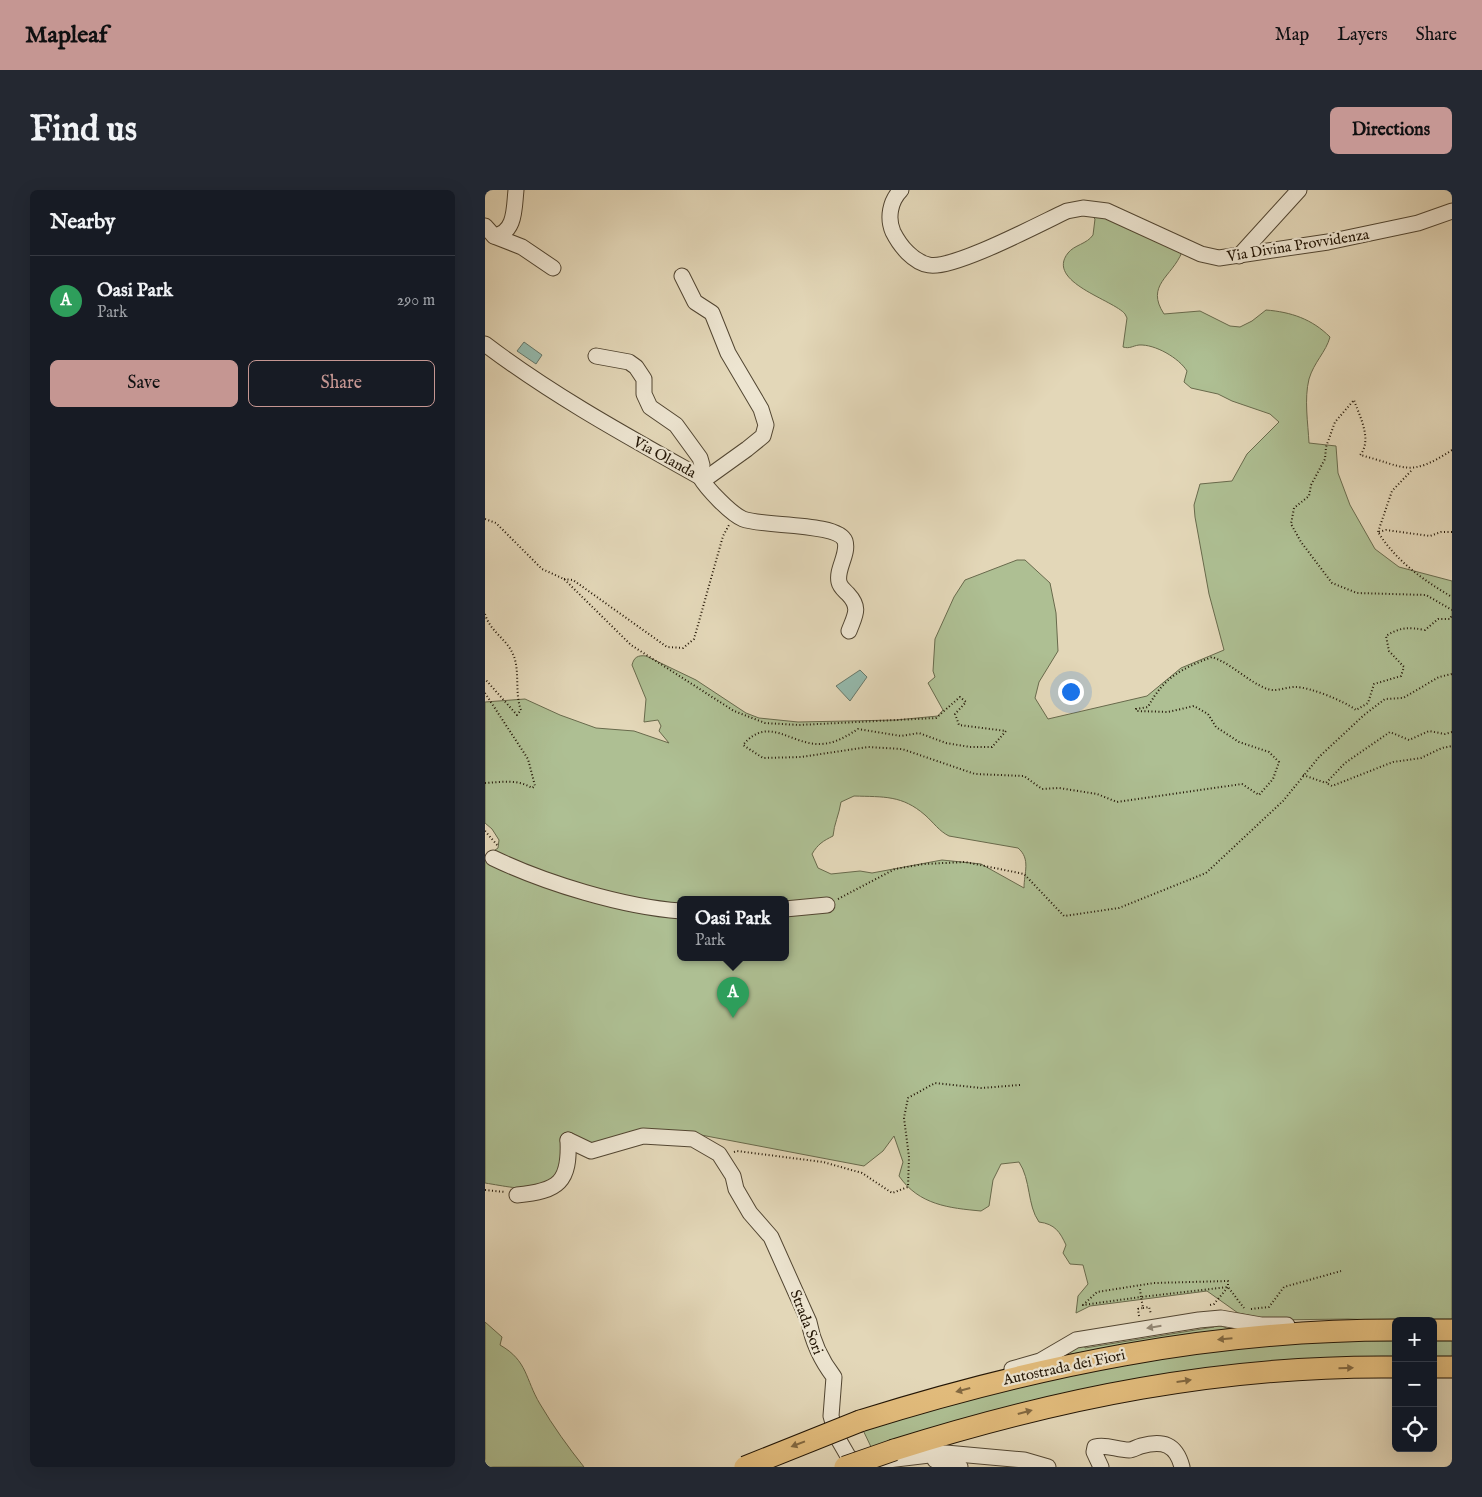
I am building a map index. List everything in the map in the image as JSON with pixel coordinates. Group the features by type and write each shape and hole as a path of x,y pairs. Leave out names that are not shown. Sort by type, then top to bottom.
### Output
{"highway":[{"name":"Autostrada dei Fiori","path":"745,1467 860,1421 985,1384 1073,1363 1151,1348 1212,1340 1341,1330 1392,1330"},
{"path":"1437,1330 1452,1330"},
{"path":"845,1467 894,1450 1039,1408 1156,1385 1269,1372 1392,1367"},
{"path":"1437,1367 1452,1367"}],"street":[{"path":"490,231 501,235 511,226 516,190"},
{"name":"Via Divina Provvidenza","path":"901,190 892,206 892,228 907,252 930,265 954,262 1067,211 1083,208 1107,211 1207,256 1219,258 1328,242 1418,223 1452,211"},
{"path":"1239,256 1299,190"},
{"path":"490,231 522,247 553,268"},
{"name":"Via Olanda","path":"485,344 528,376 700,478 714,473 747,449 763,436 766,425 761,409 727,353 711,313 695,302 682,276"},
{"path":"596,356 629,362 636,367 644,379 644,394 650,407 676,425 703,465 700,478 735,514 753,522 829,530 841,535 845,540 845,548 839,579 840,585 855,604 857,611 849,631"},
{"path":"493,858 522,873 648,909 677,910"},
{"path":"789,909 827,905"},
{"name":"Strada Sori","path":"517,1194 535,1193 561,1180 566,1175 568,1140 591,1151 643,1136 693,1139 722,1158 733,1176 736,1189 750,1213 771,1237 805,1313 821,1360 834,1377 831,1416 841,1446 857,1464 869,1466 888,1460 922,1458 946,1453 1024,1460 1048,1467"},
{"path":"1101,1467 1094,1452 1095,1447 1103,1445 1130,1450 1142,1446 1166,1444 1174,1449 1179,1456 1182,1467"},
{"path":"922,1458 949,1462 960,1467"}],"path":[{"path":"1413,469 1394,466 1360,455 1363,452 1365,433 1353,400 1335,422 1326,447 1325,459 1311,485 1309,496 1294,508 1291,524 1301,542 1332,583 1357,593 1426,595 1452,610"},
{"path":"1378,532 1393,491 1413,469 1452,450"},
{"path":"485,519 496,523 547,573 573,580 667,647 683,648 691,644 699,624 723,536 735,514"},
{"path":"1378,532 1386,530 1430,536 1441,532 1452,532"},
{"path":"1378,532 1388,548 1419,576 1452,597"},
{"path":"564,579 631,645 734,711 765,723 799,725 936,718 960,697 966,702 955,714 959,725 1006,732 992,747 973,747 946,743 919,733 901,736 858,729 843,739 821,744 767,730 753,733 743,745 763,758 801,757 868,747 902,749 975,774 1023,776 1042,788 1059,788 1097,794 1117,802 1242,784 1259,795 1273,779 1279,762 1269,752 1239,742 1216,727 1208,714 1194,706 1168,712 1137,711 1137,709 1148,707 1156,692 1171,675 1212,658 1221,661 1267,689 1284,690 1295,687 1336,698 1356,710 1368,703 1374,684 1401,676 1404,667 1389,651 1386,636 1395,630 1409,627 1425,630 1438,619 1449,619 1452,615"},
{"path":"485,614 487,622 513,653 517,673 517,698 521,710 517,715 485,680"},
{"path":"827,905 895,869 924,864 965,862 1024,874 1064,916 1119,908 1206,873 1283,801 1303,775 1344,733 1385,699 1403,698 1439,677 1452,674"},
{"path":"485,692 528,759 535,786 532,788 524,783 515,782 485,782"},
{"path":"1327,783 1345,763 1390,732 1395,736 1409,740 1429,732 1445,734 1452,732"},
{"path":"1303,775 1332,786 1393,762 1421,758 1442,748 1452,746"},
{"path":"722,1158 737,1151 823,1162 862,1173 892,1192 908,1187 909,1157 904,1118 907,1098 935,1083 981,1088 1021,1085"},
{"path":"485,1190 517,1194"},
{"path":"1228,1287 1083,1305 1097,1292 1154,1283 1228,1281 1228,1287 1245,1310 1269,1307 1284,1287 1341,1271"},
{"path":"1205,1306 1214,1304 1228,1287"},
{"path":"1140,1289 1143,1308"},
{"path":"1139,1317 1138,1308 1149,1307 1151,1314 1160,1313"}],"green space":[{"path":"1092,216 1111,219 1182,252 1159,288 1157,296 1164,314 1200,311 1230,326 1240,327 1252,321 1266,310 1275,311 1308,321 1330,337 1309,379 1307,403 1309,443 1336,446 1338,473 1350,505 1375,549 1399,567 1452,581 1452,1323 1437,1322 1437,1317 1392,1317 1392,1321 1271,1320 1238,1313 1207,1291 1090,1306 1076,1313 1078,1296 1088,1284 1083,1265 1070,1264 1063,1253 1066,1245 1059,1233 1053,1227 1039,1222 1035,1215 1023,1169 1019,1162 1001,1164 993,1180 989,1206 981,1211 946,1206 925,1199 907,1186 899,1176 903,1162 894,1136 883,1151 864,1166 701,1135 661,1130 563,1148 560,1165 554,1176 546,1184 525,1188 485,1183 485,857 498,848 499,840 492,829 485,823 485,702 525,699 560,715 596,728 634,731 669,743 659,731 661,726 658,720 644,722 646,699 632,665 635,658 646,656 696,680 746,713 759,718 798,722 896,720 938,716 943,710 928,683 935,677 933,671 935,639 954,597 965,580 1017,560 1025,560 1050,583 1056,613 1058,651 1039,682 1035,698 1048,719 1147,696 1181,668 1224,650 1209,594 1194,505 1200,484 1232,481 1247,454 1279,422 1270,414 1232,401 1218,394 1191,388 1184,382 1187,371 1183,366 1173,357 1159,349 1145,345 1123,347 1127,318 1125,314 1084,289 1066,273 1063,263 1068,253 1093,235 1095,219","holes":["854,796 892,798 917,808 949,836 1018,848 1026,862 1024,888 981,864 942,860 872,873 860,871 831,874 818,868 812,854 821,843 833,836 841,802"]},
{"path":"485,1322 502,1337 500,1345 516,1357 521,1364 545,1412 584,1467 485,1467"},
{"path":"1214,1323 1229,1329 1065,1355 1084,1343 1085,1348 1214,1327"},
{"path":"1392,1337 1392,1360 1271,1364 872,1449 862,1428 975,1394 1197,1350"},
{"path":"1437,1337 1452,1337 1452,1361 1437,1361"}],"water":[{"path":"524,342 542,355 536,364 517,351"},
{"path":"860,670 867,677 850,701 836,686"}],"place":[{"name":"Oasi Park","path":"733,1018"}]}
